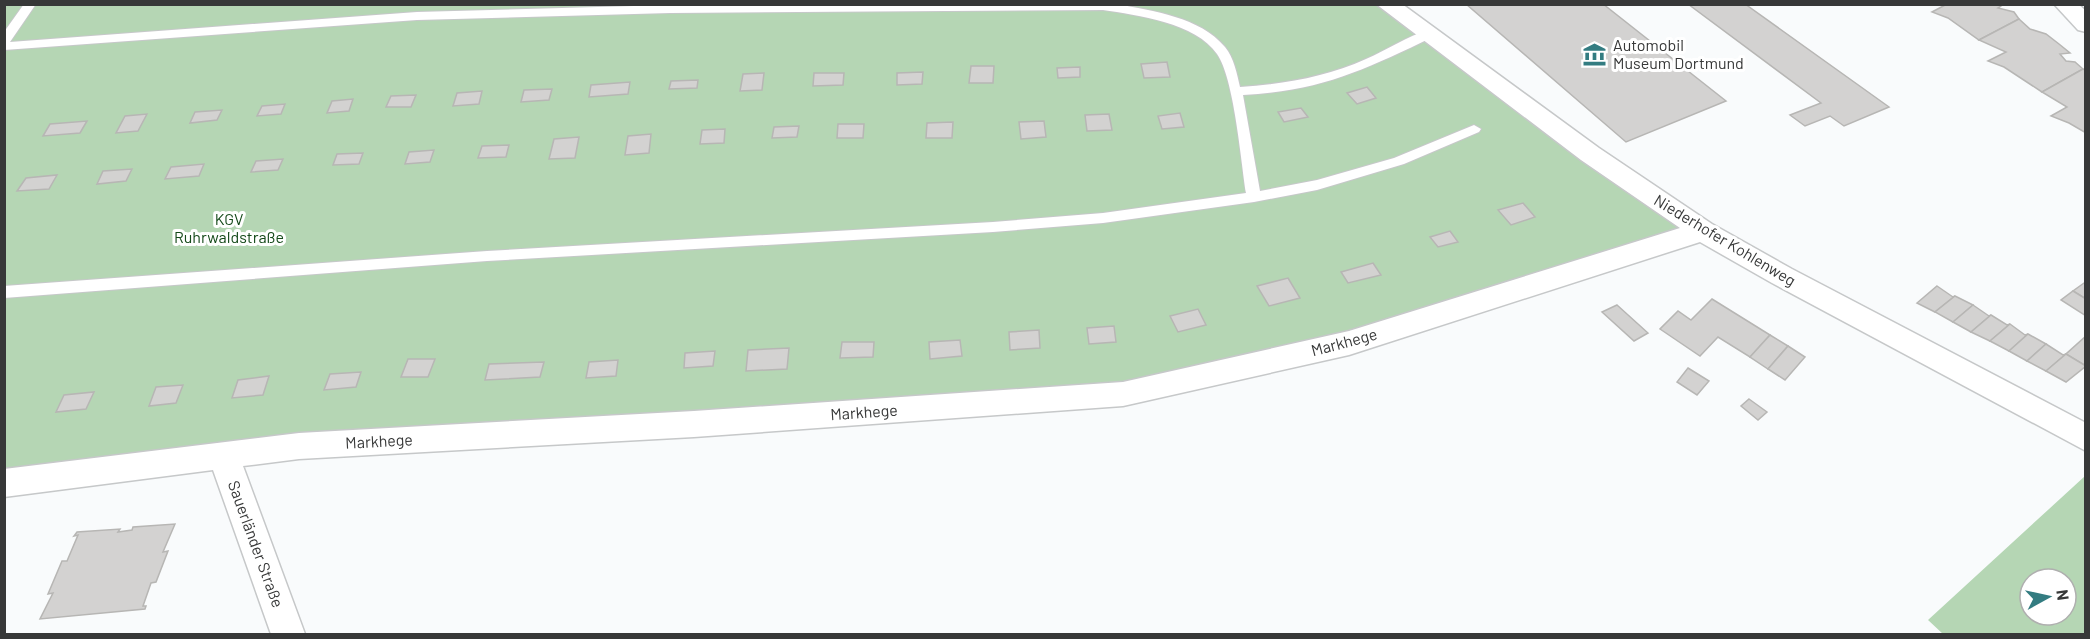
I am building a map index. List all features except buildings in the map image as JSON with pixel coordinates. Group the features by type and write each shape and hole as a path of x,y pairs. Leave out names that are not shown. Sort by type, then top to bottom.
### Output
{"street":[{"name":"Niederhofer Kohlenweg","path":"1387,4 1590,154 1703,231 1782,276 2085,438"},
{"path":"2065,4 2085,25"},
{"name":"Markhege","path":"4,483 299,446 706,423 1123,394 1349,343 1562,278 1703,231"},
{"name":"Sauerländer Straße","path":"223,454 288,634"}],"lane":[{"path":"4,44 30,4"},
{"path":"4,44 417,16 670,9 1103,6 1155,14 1193,30 1222,51 1235,90 1254,197"},
{"path":"1235,90 1268,89 1311,83 1368,63 1429,34"},
{"path":"4,292 487,256 993,227 1103,218 1254,197 1317,185 1399,161 1474,129"}],"green space":[{"name":"KGV Ruhrwaldstraße","path":"4,5 1387,5 1703,231 1562,277 1123,394 694,424 5,483"},
{"path":"2085,476 2085,634 1943,634 1928,620"}],"place":[{"name":"Automobil Museum Dortmund","path":"1595,54"}]}
